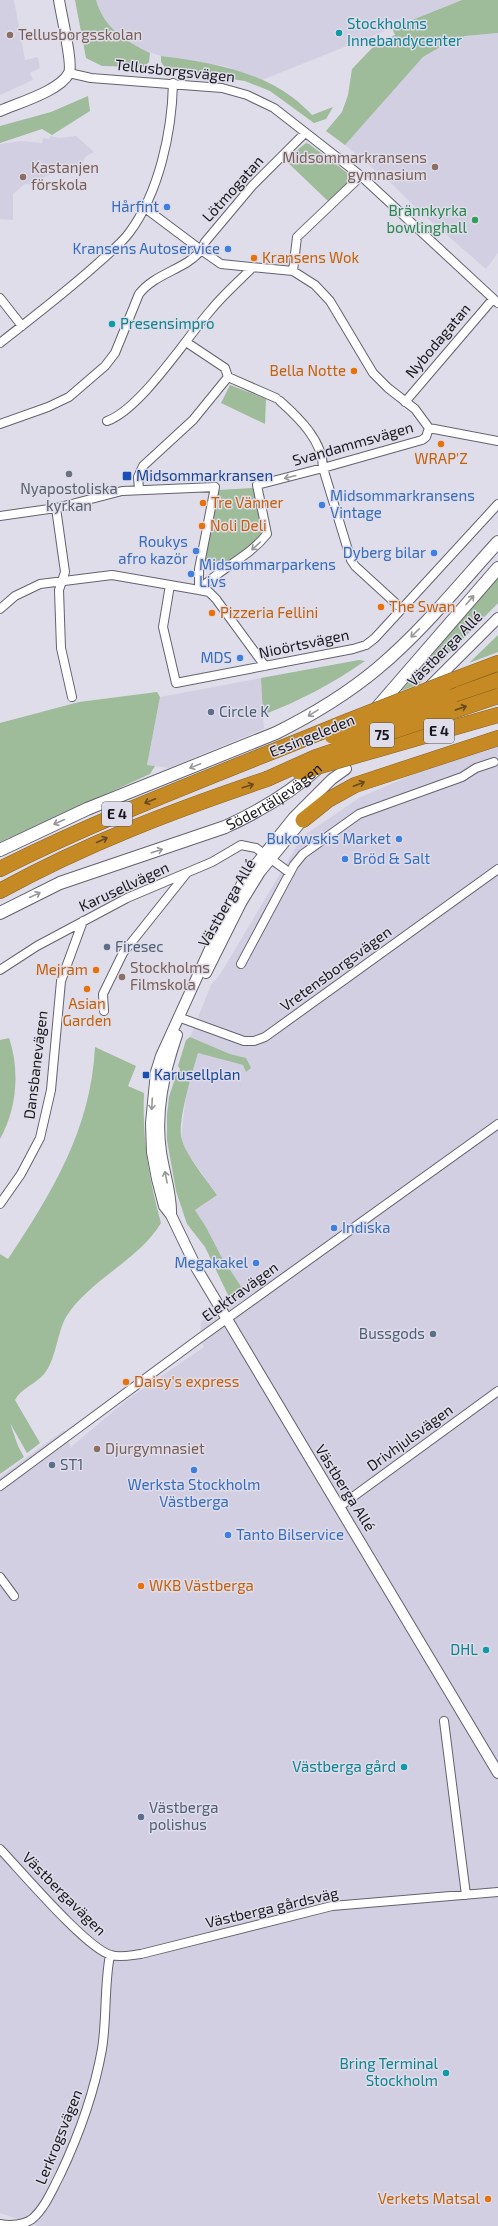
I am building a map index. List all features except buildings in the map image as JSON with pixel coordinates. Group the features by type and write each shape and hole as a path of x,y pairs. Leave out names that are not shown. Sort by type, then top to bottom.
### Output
{"highway":[{"name":"Essingeleden","path":"238,766 348,721 498,663"},
{"name":"75","path":"238,766 451,697 498,680"},
{"name":"75","path":"267,779 316,757 498,696"},
{"name":"Essingeleden","path":"267,779 319,767 496,715"},
{"path":"303,820 328,800 355,785 498,738"},
{"name":"E 4","path":"0,869 52,843 115,815 238,766"},
{"name":"Södertäljevägen","path":"0,891 67,856 114,834 168,813 267,779"}],"main road":[{"path":"0,850 94,806 276,733 311,715 378,668 415,634 498,542"},
{"name":"Södertäljevägen","path":"0,913 60,883 225,827 279,799 302,782 360,727 498,568"}],"street":[{"path":"0,111 47,91 60,83 69,73 69,60 59,0"},
{"name":"Tellusborgsvägen","path":"69,73 91,78 173,83 222,88 247,95 274,108 362,176 496,301"},
{"path":"0,343 72,287 129,233 145,208 164,152 171,122 173,83"},
{"name":"Lötmogatan","path":"0,424 58,403 79,389 104,366 115,353 139,294 144,288 163,274 196,256 205,242 252,186 305,133"},
{"path":"293,271 297,237 362,176"},
{"path":"145,208 221,264 293,271 315,285 323,293 373,373 415,409 429,428"},
{"path":"107,421 116,417 153,382 212,308 252,268"},
{"path":"0,298 22,326"},
{"name":"Nybodagatan","path":"405,402 496,301"},
{"path":"186,342 225,368 228,377 278,399 302,422 324,457 324,468 351,560 355,566 402,609"},
{"path":"139,489 138,477 143,466 193,420 228,377"},
{"name":"Svandammsvägen","path":"199,590 212,576 257,546 267,534 257,485 324,468 422,440 426,437 429,428 498,441"},
{"path":"0,516 56,508 114,492 139,489 215,488 200,569 199,590"},
{"name":"Nioörtsvägen","path":"170,585 163,627 176,683 335,653 366,645 375,638 498,504"},
{"path":"56,508 65,572 59,590 60,642 72,697"},
{"path":"0,609 15,596 31,588 63,581 112,575 209,592 216,598 265,666"},
{"name":"Västberga Allé","path":"498,618 346,769 332,779 313,798 233,899 181,1018 161,1056 156,1072 150,1123 152,1152 164,1206 171,1215 196,1269 228,1318 498,1773"},
{"path":"241,964 290,873 303,854 359,814 462,777 476,768 494,762"},
{"name":"Västberga Allé","path":"267,856 303,820 336,783 346,769"},
{"name":"Karusellvägen","path":"0,970 37,946 127,898 221,857 241,845 252,845 267,856"},
{"name":"Västberga Allé","path":"267,856 290,873"},
{"name":"Vretensborgsvägen","path":"181,1018 244,1041 254,1041 265,1037 498,869"},
{"path":"104,1011 103,994 123,953 186,873"},
{"name":"Dansbanevägen","path":"0,1204 21,1174 40,1138 50,1090 61,980 83,921"},
{"name":"Elektravägen","path":"0,1486 228,1318 498,1124"},
{"name":"Drivhjulsvägen","path":"339,1507 498,1392"},
{"path":"0,1577 14,1596"},
{"path":"444,1721 466,1895"},
{"name":"Västbergavägen","path":"0,1849 78,1931 92,1944 110,1955"},
{"name":"Västberga gårdsväg","path":"110,1955 141,1954 332,1906 498,1892"},
{"name":"Lerkrogsvägen","path":"0,2224 6,2226 23,2224 39,2211 50,2194 85,2117 102,2048 106,1974 110,1955"}],"shaded area":[{"name":"Tellusborgsskolan","path":"0,0 14,0 25,60 38,57 40,68 30,73 33,80 0,95"},
{"path":"96,0 462,0 262,80 225,66 161,56 142,50 120,37 112,29 101,14"},
{"name":"Midsommarkransens gymnasium","path":"498,33 498,253 486,269 419,211 392,184 345,145 423,57 447,43 465,36"},
{"name":"Kastanjen förskola","path":"50,136 59,138 76,136 94,152 86,156 83,161 84,170 58,170 39,180 38,185 25,184 13,194 13,220 0,219 0,144 21,141 42,143 43,138 50,139"},
{"path":"261,678 264,729 169,768 147,765 160,697"},
{"path":"498,745 498,2226 38,2226 0,2213 0,1477 64,1430 71,1447 128,1399 204,1347 200,1338 201,1322 228,1295 237,1296 244,1291 221,1256 206,1227 195,1210 217,1194 188,1154 181,1139 186,1094 198,1053 243,1065 246,1058 230,1054 190,1037 211,985 221,973 302,837 359,798 409,776"}],"green space":[{"path":"75,0 96,0 104,18 110,26 132,44 150,53 149,62 144,67 102,66 86,58"},
{"path":"462,0 498,0 498,33 465,36 447,43 423,57 345,145 326,131 342,112 348,95 352,69 374,46 395,35 392,28"},
{"path":"161,56 212,64 246,73 277,87 295,99 312,115 333,107 326,119 314,123 270,91 245,81 166,69 161,62"},
{"path":"88,96 90,111 52,135 42,129 0,143 0,126 51,112"},
{"path":"306,143 350,175 350,182 328,201 285,160"},
{"path":"230,385 266,399 265,424 221,403"},
{"path":"253,488 262,531 258,541 216,569 204,567 218,490"},
{"path":"498,577 498,603 419,684 401,691"},
{"path":"498,635 498,652 469,663"},
{"path":"359,660 365,661 315,691 263,715 261,678"},
{"path":"157,692 160,697 147,765 155,766 150,774 0,842 0,723 79,702"},
{"path":"190,1037 230,1054 246,1058 251,1068 246,1072 243,1065 198,1053 181,1122 182,1140 185,1147 217,1195 195,1210 206,1227 221,1256 244,1291 236,1298 228,1295 205,1247 187,1224 176,1191 167,1140 169,1097 176,1075 178,1075 180,1069 178,1066 186,1040"},
{"path":"9,1038 15,1063 15,1089 10,1115 0,1139 0,1040"},
{"path":"95,1047 136,1066 128,1086 144,1093 144,1126 147,1158 161,1223 140,1248 88,1292 66,1317 48,1368 41,1377 21,1392 15,1400 40,1443 27,1453 10,1423 18,1446 24,1457 0,1474 0,1254 8,1259 40,1210 66,1159 77,1133 86,1105 92,1077"}],"place":[{"name":"Stockholms Innebandycenter","path":"339,33"},
{"name":"Tellusborgsskolan","path":"10,35"},
{"name":"Midsommarkransens gymnasium","path":"435,167"},
{"name":"Kastanjen förskola","path":"23,177"},
{"name":"Hårfint","path":"167,207"},
{"name":"Brännkyrka bowlinghall","path":"475,220"},
{"name":"Kransens Autoservice","path":"228,249"},
{"name":"Kransens Wok","path":"254,258"},
{"name":"Presensimpro","path":"112,324"},
{"name":"Bella Notte","path":"354,371"},
{"name":"WRAP'Z","path":"441,444"},
{"name":"Nyapostoliska kyrkan","path":"69,474"},
{"name":"Midsommarkransen","path":"127,476"},
{"name":"Tre Vänner","path":"203,503"},
{"name":"Midsommarkransens Vintage","path":"322,505"},
{"name":"Noli Deli","path":"202,526"},
{"name":"Roukys afro kazör","path":"196,551"},
{"name":"Dyberg bilar","path":"434,553"},
{"name":"Midsommarparkens Livs","path":"191,574"},
{"name":"The Swan","path":"381,607"},
{"name":"Pizzeria Fellini","path":"212,613"},
{"name":"MDS","path":"240,658"},
{"name":"Circle K","path":"211,712"},
{"name":"Bukowskis Market","path":"399,839"},
{"name":"Bröd & Salt","path":"345,859"},
{"name":"Firesec","path":"107,947"},
{"name":"Mejram","path":"96,970"},
{"name":"Stockholms Filmskola","path":"122,977"},
{"name":"Asian Garden","path":"87,989"},
{"name":"Karusellplan","path":"146,1075"},
{"name":"Indiska","path":"334,1228"},
{"name":"Megakakel","path":"256,1263"},
{"name":"Bussgods","path":"433,1334"},
{"name":"Daisy's express","path":"126,1382"},
{"name":"Djurgymnasiet","path":"97,1449"},
{"name":"ST1","path":"52,1465"},
{"name":"Werksta Stockholm Västberga","path":"194,1470"},
{"name":"Tanto Bilservice","path":"228,1535"},
{"name":"WKB Västberga","path":"141,1586"},
{"name":"DHL","path":"486,1650"},
{"name":"Västberga gård","path":"404,1767"},
{"name":"Västberga polishus","path":"141,1817"},
{"name":"Bring Terminal Stockholm","path":"446,2073"},
{"name":"Verkets Matsal","path":"488,2199"}]}
